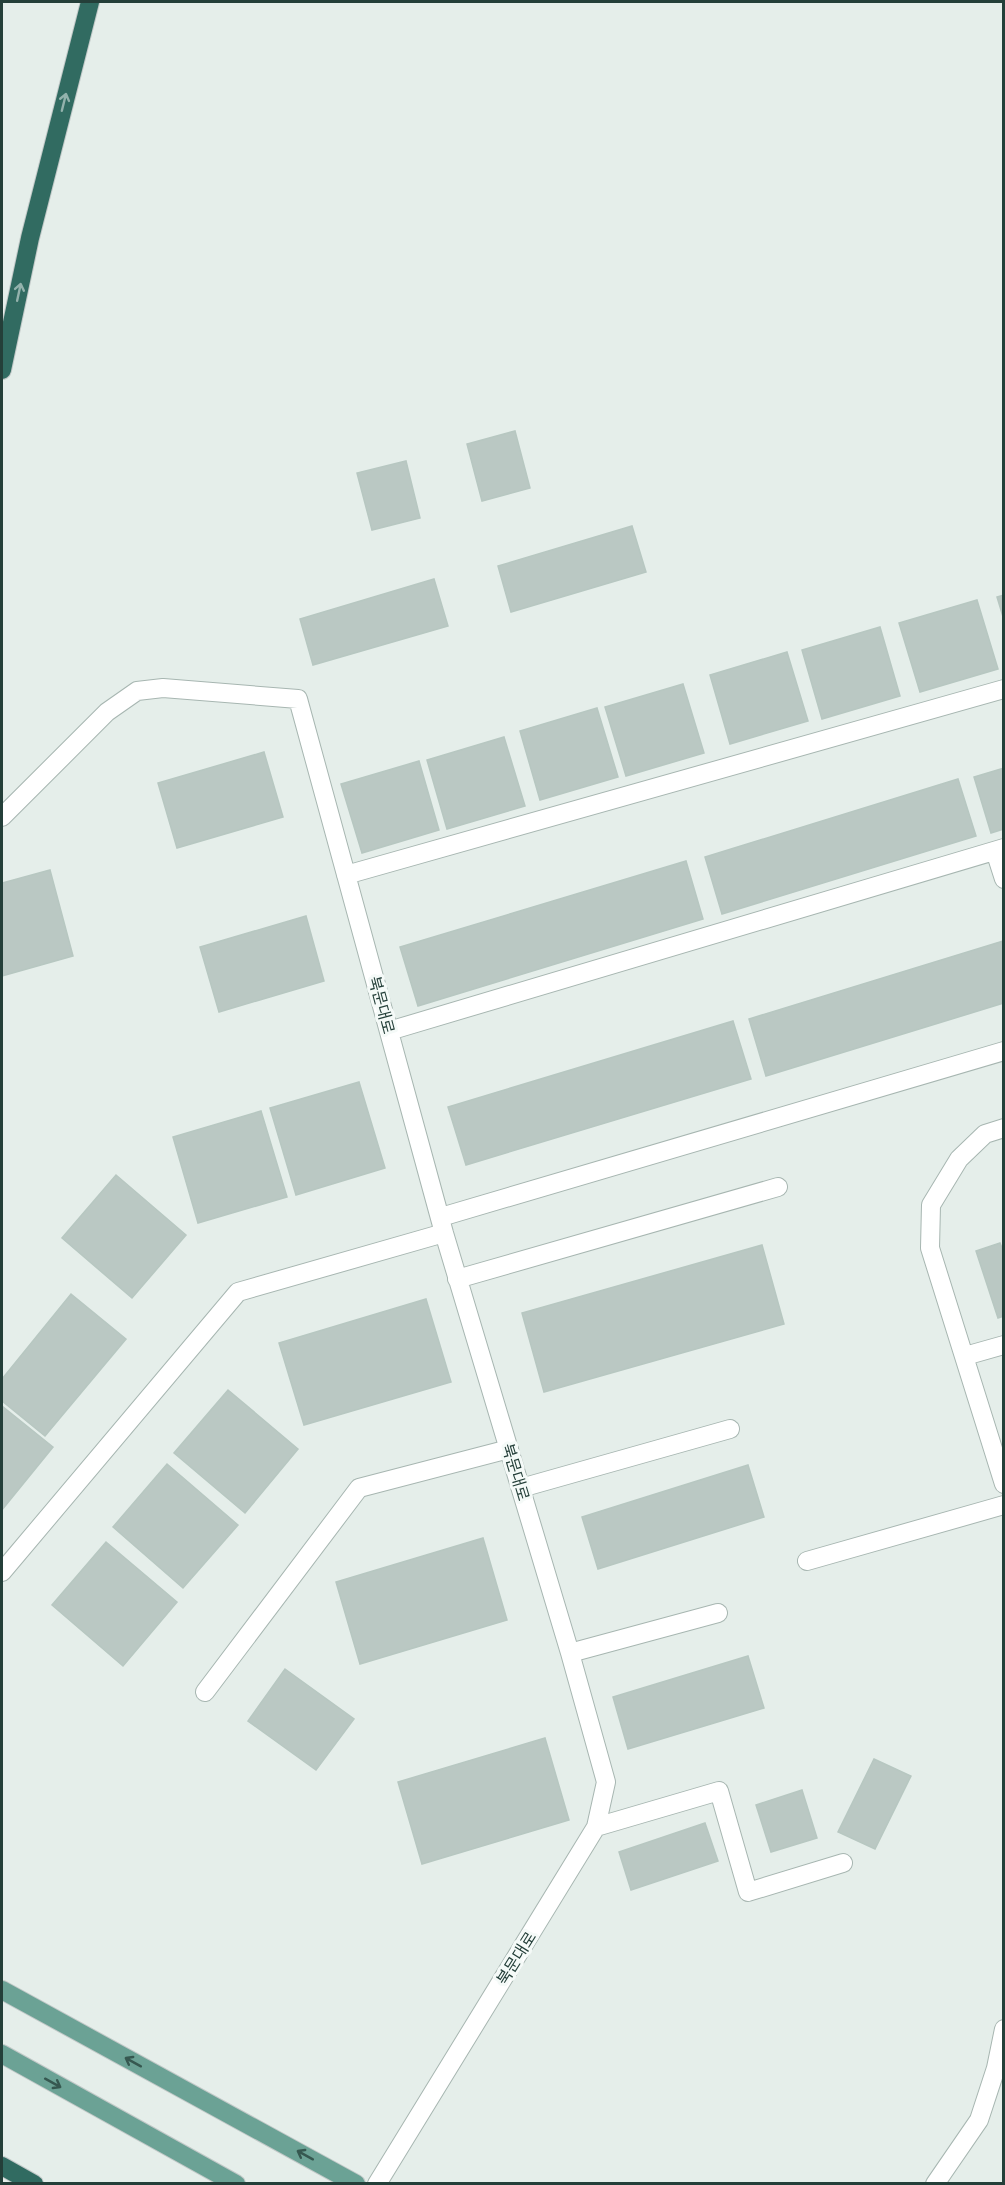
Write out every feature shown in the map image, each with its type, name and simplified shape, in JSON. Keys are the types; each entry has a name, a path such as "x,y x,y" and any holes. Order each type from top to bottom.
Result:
{"highway":[{"path":"2,370 30,238 90,2"},
{"path":"2,2166 34,2184"}],"main road":[{"path":"2,1990 356,2184"},
{"path":"2,2054 236,2184"}],"street":[{"name":"북문대로","path":"2,817 107,712 137,691 164,688 298,699 457,1280 570,1653 606,1782 596,1827 377,2184"},
{"path":"346,875 1004,689"},
{"path":"389,1031 999,849 1004,879"},
{"path":"2,1572 238,1292 442,1225 1004,1051"},
{"path":"1004,1128 985,1134 959,1159 931,1205 930,1248 1004,1484"},
{"path":"457,1280 778,1187"},
{"path":"965,1356 1004,1345"},
{"path":"521,1488 730,1429"},
{"path":"205,1692 359,1488 509,1449"},
{"path":"807,1561 1004,1504"},
{"path":"570,1653 718,1613"},
{"path":"596,1827 719,1791 748,1892 843,1863"},
{"path":"935,2184 995,2094 996,2068 1004,2029"}],"building":[{"path":"515,431 530,488 482,501 467,444"},
{"path":"406,461 420,518 372,530 357,473"},
{"path":"632,526 646,572 511,612 498,566"},
{"path":"434,579 448,626 313,665 300,619"},
{"path":"1004,595 1004,620 997,597"},
{"path":"977,600 998,669 920,692 899,623"},
{"path":"880,627 900,696 822,719 802,650"},
{"path":"787,652 808,721 730,744 710,675"},
{"path":"683,684 704,753 626,776 605,707"},
{"path":"597,708 618,777 540,800 520,731"},
{"path":"504,737 525,806 447,829 427,760"},
{"path":"264,752 283,817 177,848 158,783"},
{"path":"419,761 439,830 362,853 341,784"},
{"path":"1004,768 1004,829 991,833 974,777"},
{"path":"958,779 976,836 722,914 705,857"},
{"path":"686,861 703,919 418,1006 400,947"},
{"path":"50,870 73,956 2,976 2,883"},
{"path":"306,916 324,981 219,1012 200,947"},
{"path":"1003,941 1004,1003 766,1076 749,1019"},
{"path":"733,1021 751,1079 466,1165 448,1107"},
{"path":"359,1082 385,1168 296,1195 270,1108"},
{"path":"261,1111 287,1197 198,1223 173,1137"},
{"path":"116,1175 186,1235 132,1298 62,1238"},
{"path":"1000,1243 1004,1253 1004,1316 998,1318 976,1251"},
{"path":"762,1245 784,1324 544,1392 522,1313"},
{"path":"71,1294 126,1339 45,1436 2,1401 2,1379"},
{"path":"426,1299 451,1382 304,1425 279,1343"},
{"path":"228,1390 298,1449 245,1513 174,1453"},
{"path":"2,1406 53,1447 2,1510"},
{"path":"167,1464 238,1525 183,1588 113,1527"},
{"path":"748,1465 764,1517 598,1569 582,1517"},
{"path":"483,1538 507,1620 360,1664 336,1582"},
{"path":"106,1542 177,1602 123,1666 52,1605"},
{"path":"748,1656 764,1708 628,1749 613,1697"},
{"path":"285,1669 354,1719 316,1770 248,1721"},
{"path":"545,1738 569,1820 422,1864 398,1782"},
{"path":"874,1759 911,1776 875,1849 838,1832"},
{"path":"802,1790 817,1838 771,1852 756,1805"},
{"path":"705,1823 718,1861 631,1890 619,1852"}]}
